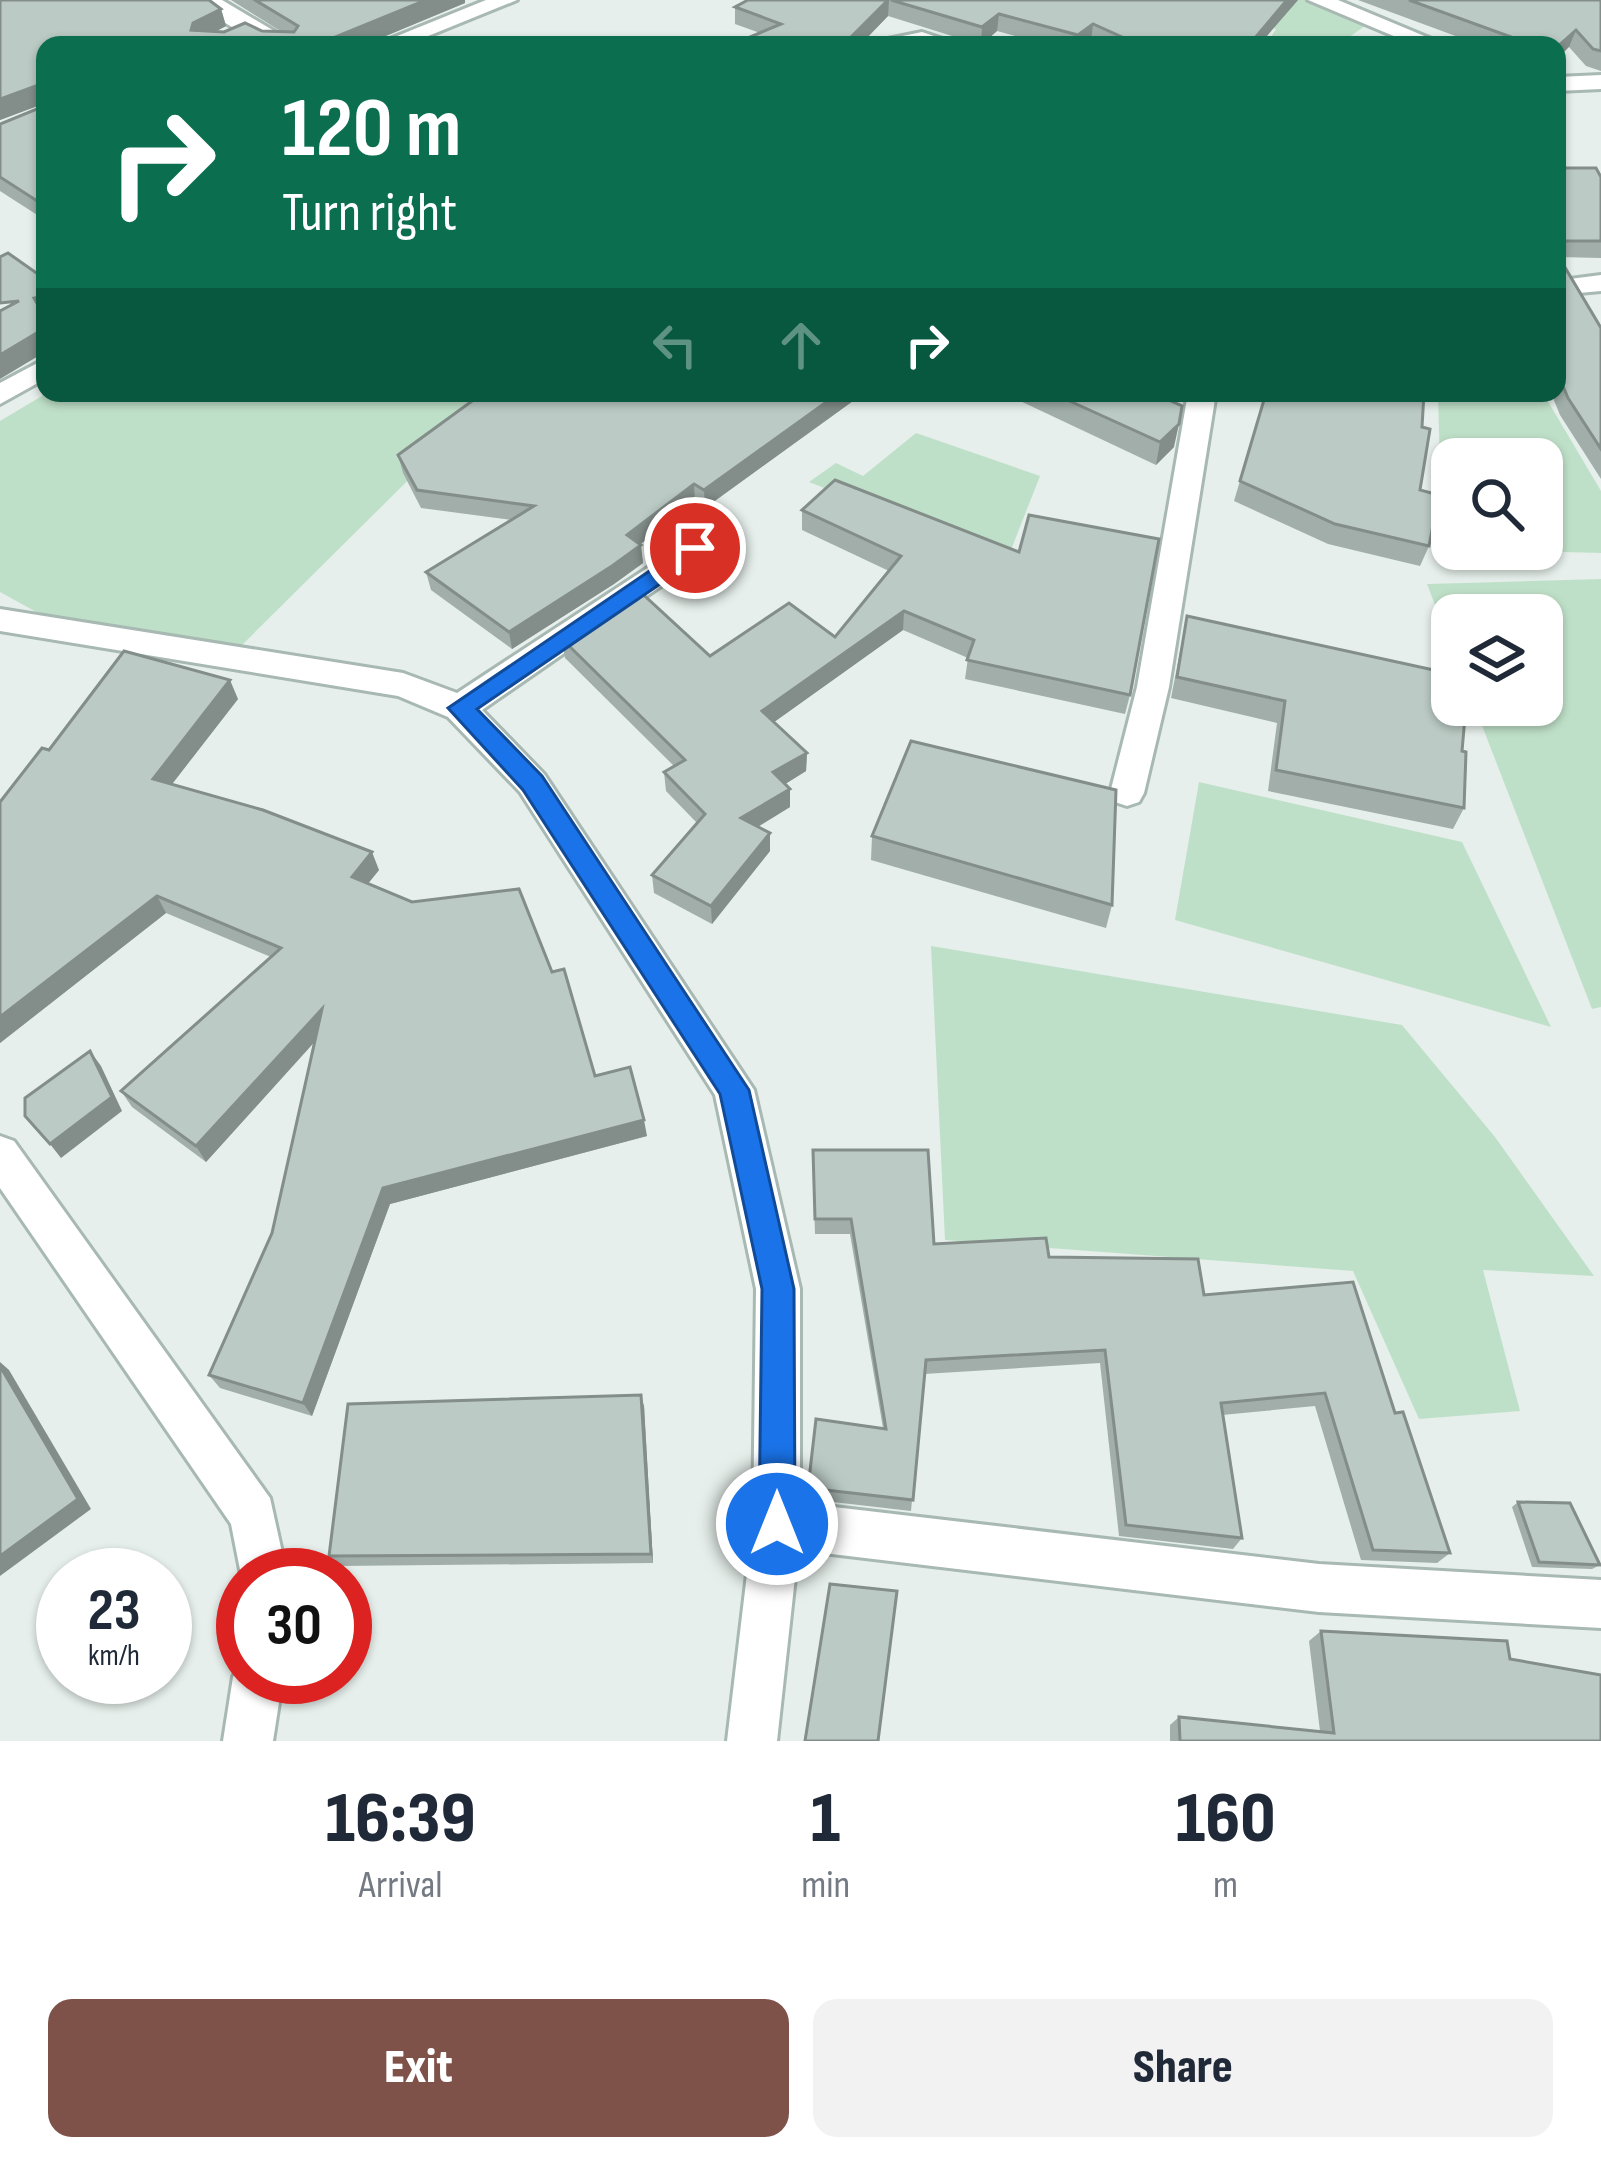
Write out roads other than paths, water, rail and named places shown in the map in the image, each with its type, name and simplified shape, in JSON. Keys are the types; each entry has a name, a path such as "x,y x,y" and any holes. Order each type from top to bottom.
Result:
{"street":[{"path":"208,0 240,32 254,36"},
{"path":"410,36 506,0"},
{"path":"1318,0 1412,36"},
{"path":"1361,36 1380,23"},
{"path":"1566,84 1601,82"},
{"path":"0,395 36,373"},
{"path":"1127,793 1153,687 1200,402"},
{"path":"460,708 722,529"},
{"path":"0,620 403,685 460,708 532,783 734,1090 778,1289 777,1524 752,1741"},
{"path":"0,1154 253,1516 258,1548"},
{"path":"777,1524 1319,1588 1601,1604"},
{"path":"248,1741 253,1704"}]}
